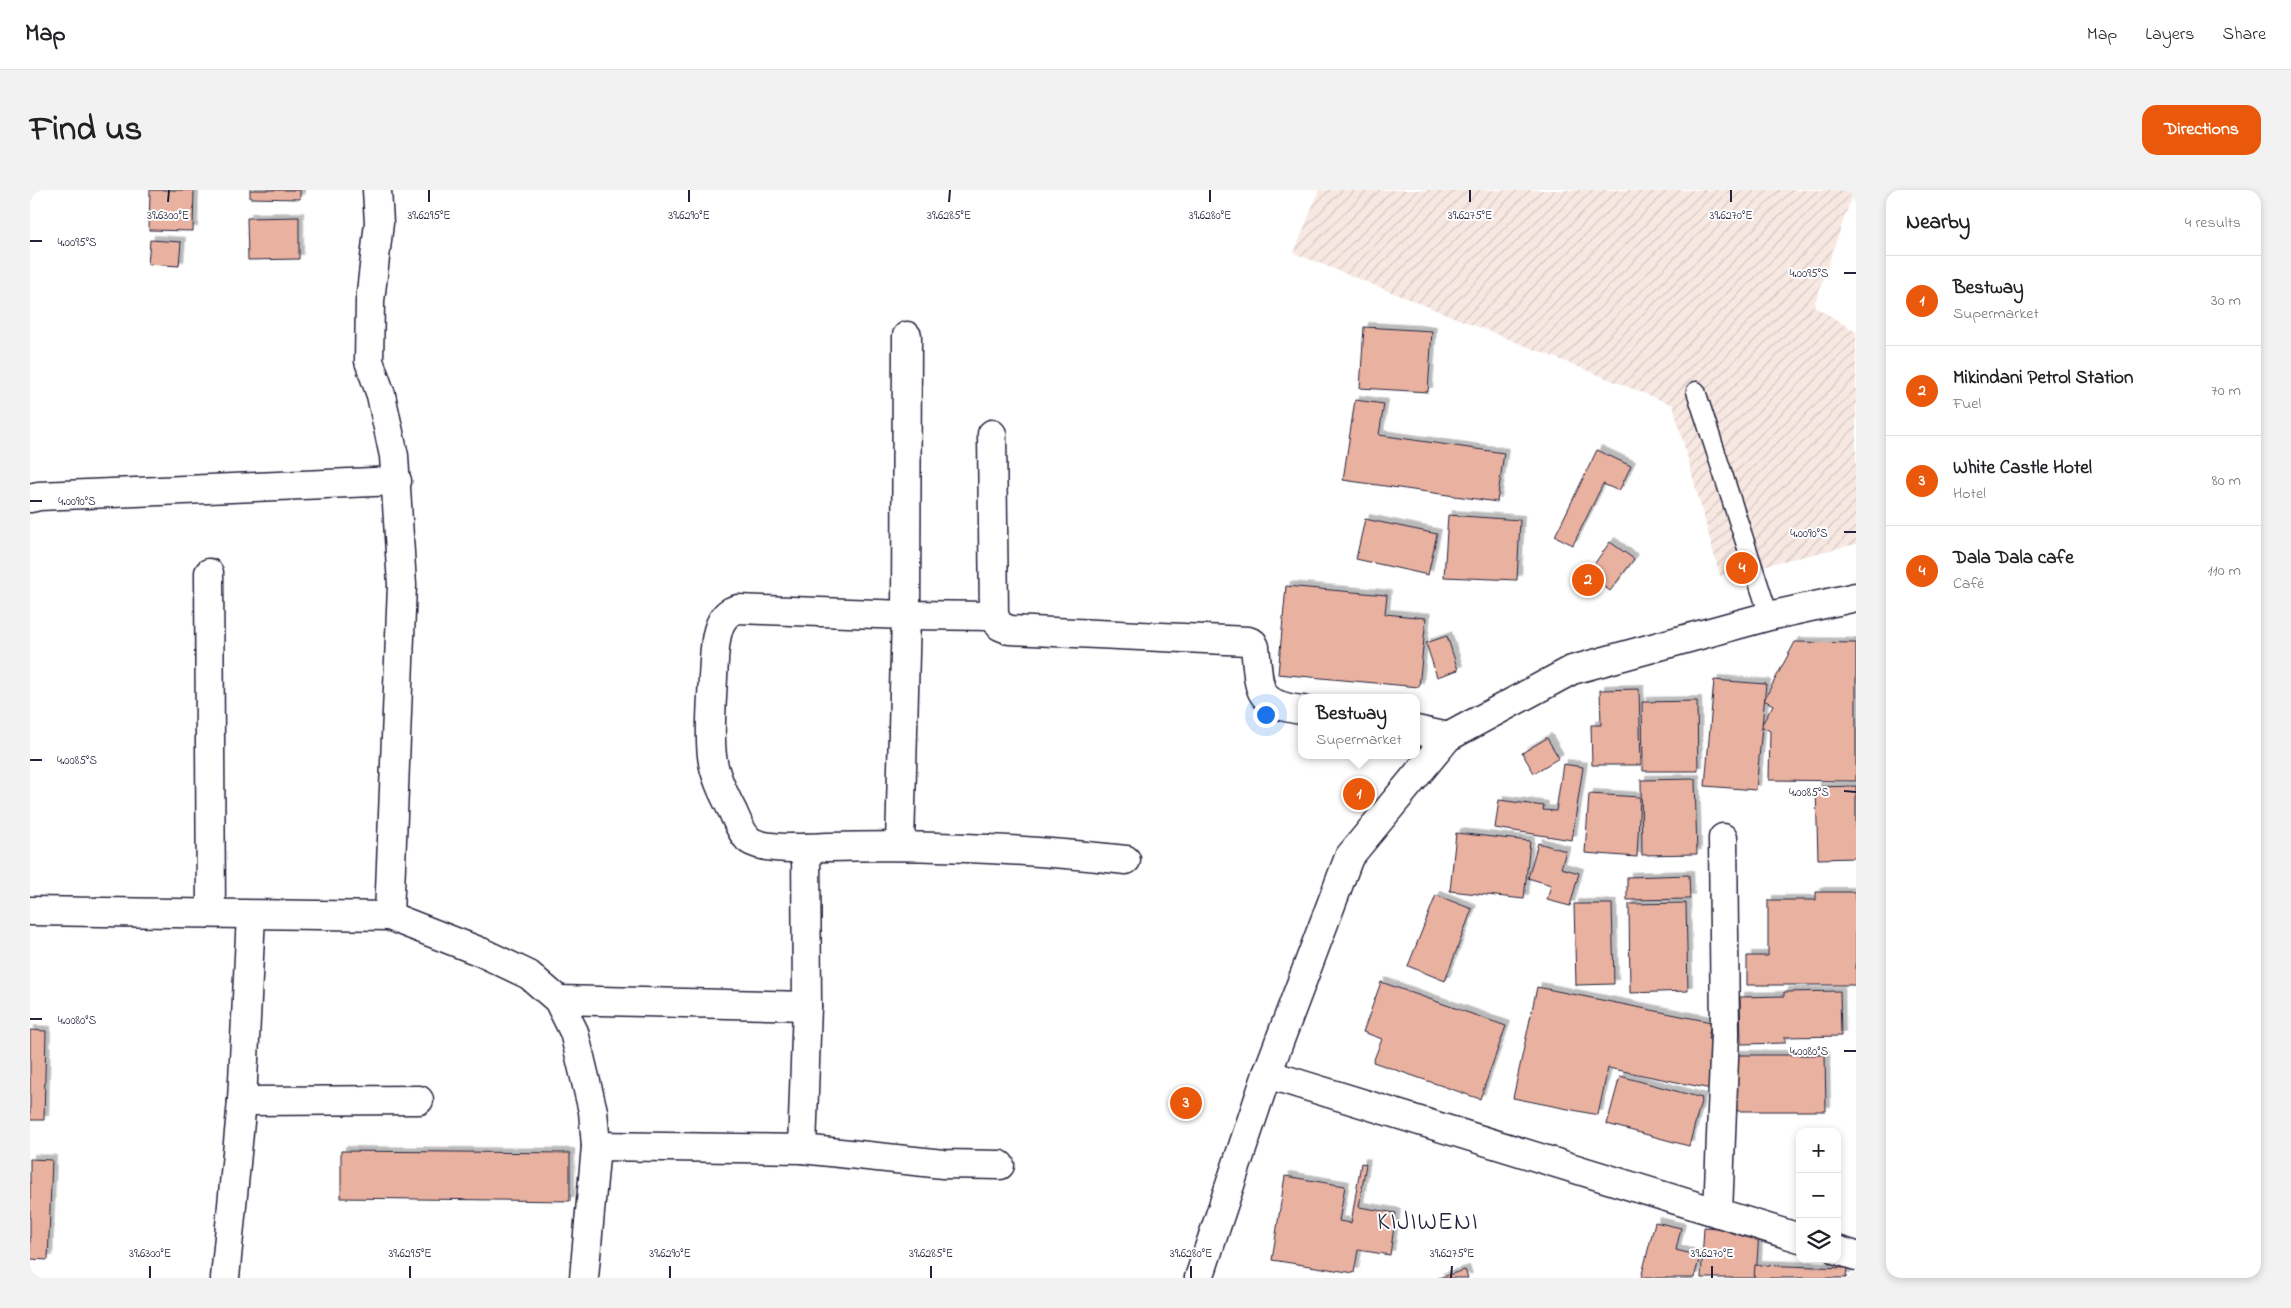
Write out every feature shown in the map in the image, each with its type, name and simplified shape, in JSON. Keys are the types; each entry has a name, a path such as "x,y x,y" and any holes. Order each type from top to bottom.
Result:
{"street":[{"path":"377,190 379,223 370,301 369,361 384,410 397,481 402,585 389,916"},
{"path":"900,845 906,615 907,336"},
{"path":"992,434 994,616 1000,626 1010,630 1248,640 1255,647 1261,690 1265,699 1274,705 1298,709"},
{"path":"30,498 39,496 397,481"},
{"path":"209,573 211,912"},
{"path":"1199,1278 1267,1074 1349,857 1448,737 1572,670 1769,616 1856,597"},
{"path":"994,616 730,610 723,616 718,631 711,733 712,757 718,780 740,827 748,839 759,845 806,848 900,845 980,847 1126,860"},
{"path":"1420,731 1448,737"},
{"path":"1718,1213 1725,1033 1723,838"},
{"path":"802,1149 807,1006 806,848"},
{"path":"30,911 211,912 389,916 481,952 529,975 558,1000 574,1032 593,1111 596,1146 584,1278"},
{"path":"225,1278 242,1100 251,914"},
{"path":"558,1000 807,1006"},
{"path":"1267,1074 1796,1237"},
{"path":"242,1100 419,1100"},
{"path":"596,1146 802,1149 943,1164 1000,1165"},
{"path":"1841,1251 1856,1256"}],"lane":[{"path":"1696,391 1769,616"}],"shaded area":[{"path":"1319,190 1854,190 1814,306 1856,332 1856,544 1720,576 1673,405 1294,253"}],"building":[{"path":"150,190 194,190 193,231 149,230"},
{"path":"250,190 300,190 300,199 250,198"},
{"path":"299,217 299,259 248,260 247,218"},
{"path":"150,240 181,242 179,266 148,264"},
{"path":"1364,327 1432,331 1428,392 1360,388"},
{"path":"1355,400 1384,404 1379,435 1504,453 1497,502 1343,480"},
{"path":"1597,450 1631,466 1619,491 1603,484 1573,545 1555,536"},
{"path":"1448,515 1520,520 1517,580 1444,577"},
{"path":"1365,519 1437,534 1428,575 1356,559"},
{"path":"1610,542 1634,559 1610,591 1587,574"},
{"path":"1286,586 1387,595 1385,614 1426,618 1419,687 1278,674"},
{"path":"1447,636 1458,670 1437,677 1426,643"},
{"path":"1795,642 1856,643 1856,781 1769,780 1770,731 1761,726 1773,705 1764,700"},
{"path":"1714,680 1766,684 1756,790 1705,786"},
{"path":"1639,689 1641,765 1592,765 1591,725 1601,725 1600,690"},
{"path":"1697,701 1698,771 1643,771 1642,702"},
{"path":"1547,738 1559,758 1534,773 1522,753"},
{"path":"1563,764 1583,767 1572,840 1495,828 1499,800 1544,806 1543,810 1556,811"},
{"path":"1695,779 1697,854 1642,855 1641,780"},
{"path":"1856,786 1856,858 1818,859 1816,787"},
{"path":"1589,794 1640,797 1637,857 1585,853"},
{"path":"1456,833 1530,841 1524,899 1450,891"},
{"path":"1538,843 1566,851 1561,868 1579,873 1570,906 1547,900 1551,885 1528,878"},
{"path":"1689,875 1690,899 1627,900 1627,877"},
{"path":"1816,892 1856,892 1856,985 1747,985 1747,956 1768,956 1768,900 1816,900"},
{"path":"1436,895 1472,909 1445,981 1408,966"},
{"path":"1686,903 1688,991 1630,993 1629,904"},
{"path":"1574,904 1612,904 1614,984 1576,985"},
{"path":"1381,982 1506,1026 1480,1099 1373,1062 1382,1039 1363,1032"},
{"path":"1537,987 1711,1022 1708,1039 1722,1041 1711,1089 1608,1068 1598,1115 1513,1098"},
{"path":"1840,991 1841,1036 1785,1037 1785,1043 1741,1044 1740,997 1784,996 1784,992"},
{"path":"30,1030 46,1031 44,1120 30,1120"},
{"path":"1725,1055 1825,1055 1826,1111 1725,1111"},
{"path":"1620,1076 1702,1098 1689,1146 1607,1124"},
{"path":"341,1151 570,1153 570,1201 341,1198"},
{"path":"30,1159 52,1160 48,1260 30,1259"},
{"path":"1361,1163 1366,1164 1359,1207 1396,1213 1390,1255 1358,1250 1354,1273 1272,1260 1285,1176 1345,1186 1339,1221 1351,1223"},
{"path":"1655,1222 1681,1228 1676,1250 1700,1256 1694,1278 1641,1278"},
{"path":"1704,1227 1759,1231 1756,1278 1701,1278"},
{"path":"1755,1265 1847,1268 1846,1278 1754,1278"},
{"path":"1465,1270 1468,1278 1438,1278"}],"place":[{"name":"Dala Dala cafe","path":"1742,568"},
{"name":"Mikindani Petrol Station","path":"1588,580"},
{"name":"Bestway","path":"1359,794"},
{"name":"White Castle Hotel","path":"1186,1103"}],"district":[{"name":"KIJIWENI","path":"1428,1220"}]}
